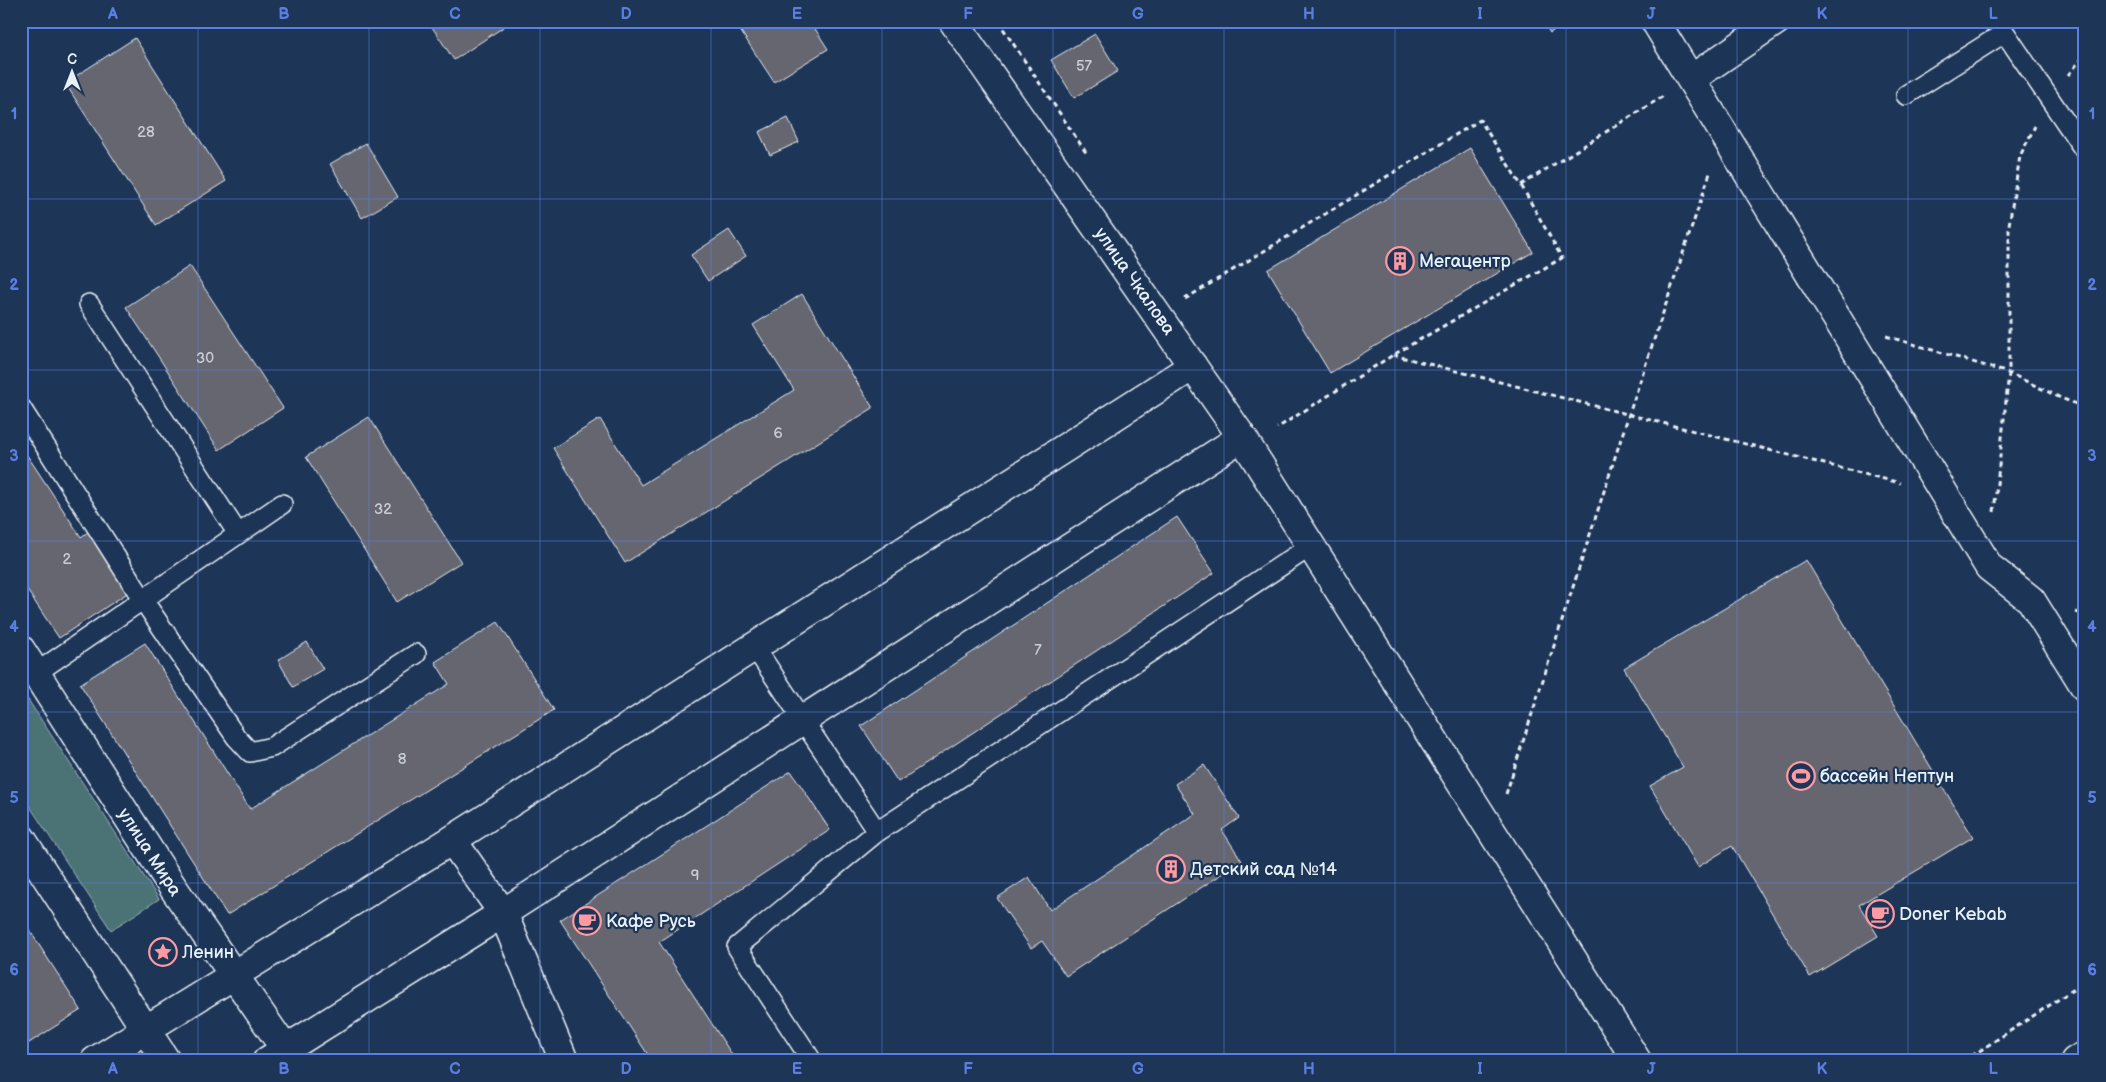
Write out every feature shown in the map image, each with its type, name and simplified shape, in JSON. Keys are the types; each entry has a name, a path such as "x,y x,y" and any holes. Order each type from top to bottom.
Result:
{"street":[{"name":"улица Чкалова","path":"952,21 1242,437 1637,1061"},
{"path":"1655,21 1988,567 2031,600 2085,687"},
{"path":"1691,79 1776,21"},
{"path":"95,1061 452,840 1193,366"},
{"path":"276,1055 503,913 1242,437"},
{"name":"улица Мира","path":"26,668 234,976 276,1055"},
{"path":"21,838 166,1061"},
{"path":"452,840 503,913 564,1061"},
{"path":"2075,1061 2085,1055"}],"lane":[{"path":"1906,95 2000,27 2048,100 2085,151"},
{"path":"89,304 238,534"},
{"path":"21,408 142,600 236,737 250,752 272,747 416,654"},
{"path":"26,668 142,600 282,504"},
{"path":"812,1061 737,946 877,832 1311,546"},
{"path":"754,646 877,832"}],"path":[{"path":"1994,518 2009,373 2009,225 2020,156 2048,100 2085,54"},
{"path":"1521,185 1691,79"},
{"path":"1185,300 1480,120 1521,185 1562,258 1393,355 1277,428"},
{"path":"1506,794 1629,414 1724,133"},
{"path":"1839,322 2009,373 2063,399 2085,406"},
{"path":"1393,355 1944,494"},
{"path":"1964,1061 2085,982"}],"green space":[{"path":"21,689 159,899 111,930 21,793"}],"building":[{"path":"428,21 506,21 508,24 454,60"},
{"path":"734,21 810,21 828,49 774,82"},
{"path":"1542,21 1568,21 1550,33"},
{"path":"1095,34 1118,71 1074,98 1051,60"},
{"path":"135,38 226,181 156,225 65,83"},
{"path":"788,118 799,142 770,155 759,132"},
{"path":"366,143 398,197 362,218 330,164"},
{"name":"Мегацентр","path":"1470,148 1533,252 1330,373 1268,270"},
{"path":"729,230 746,256 708,281 691,255"},
{"path":"190,266 283,408 219,450 126,307"},
{"path":"802,294 873,408 625,563 553,448 600,419 641,485 794,390 753,325"},
{"path":"369,417 461,562 397,602 306,457"},
{"path":"21,446 81,537 92,529 132,590 59,638 21,581"},
{"path":"1177,517 1214,573 898,782 861,726"},
{"name":"бассейн Нептун","path":"1806,560 1973,837 1859,905 1878,936 1810,977 1732,846 1698,867 1650,786 1683,767 1624,668"},
{"path":"498,622 554,710 227,915 80,684 145,643 250,809 449,684 435,662"},
{"path":"307,642 323,669 293,687 278,660"},
{"name":"Детский сад №14","path":"1204,765 1239,818 1222,830 1242,861 1066,976 1042,941 1031,948 997,898 1029,877 1050,910 1195,814 1175,784"},
{"path":"791,771 830,830 659,942 736,1061 652,1061 560,920"},
{"path":"21,917 81,1010 21,1048"}],"place":[{"name":"Мегацентр","path":"1400,261"},
{"name":"бассейн Нептун","path":"1801,776"},
{"name":"Детский сад №14","path":"1171,869"},
{"name":"Doner Kebab","path":"1880,914"},
{"name":"Кафе Русь","path":"587,921"},
{"name":"Ленин","path":"163,952"}]}
